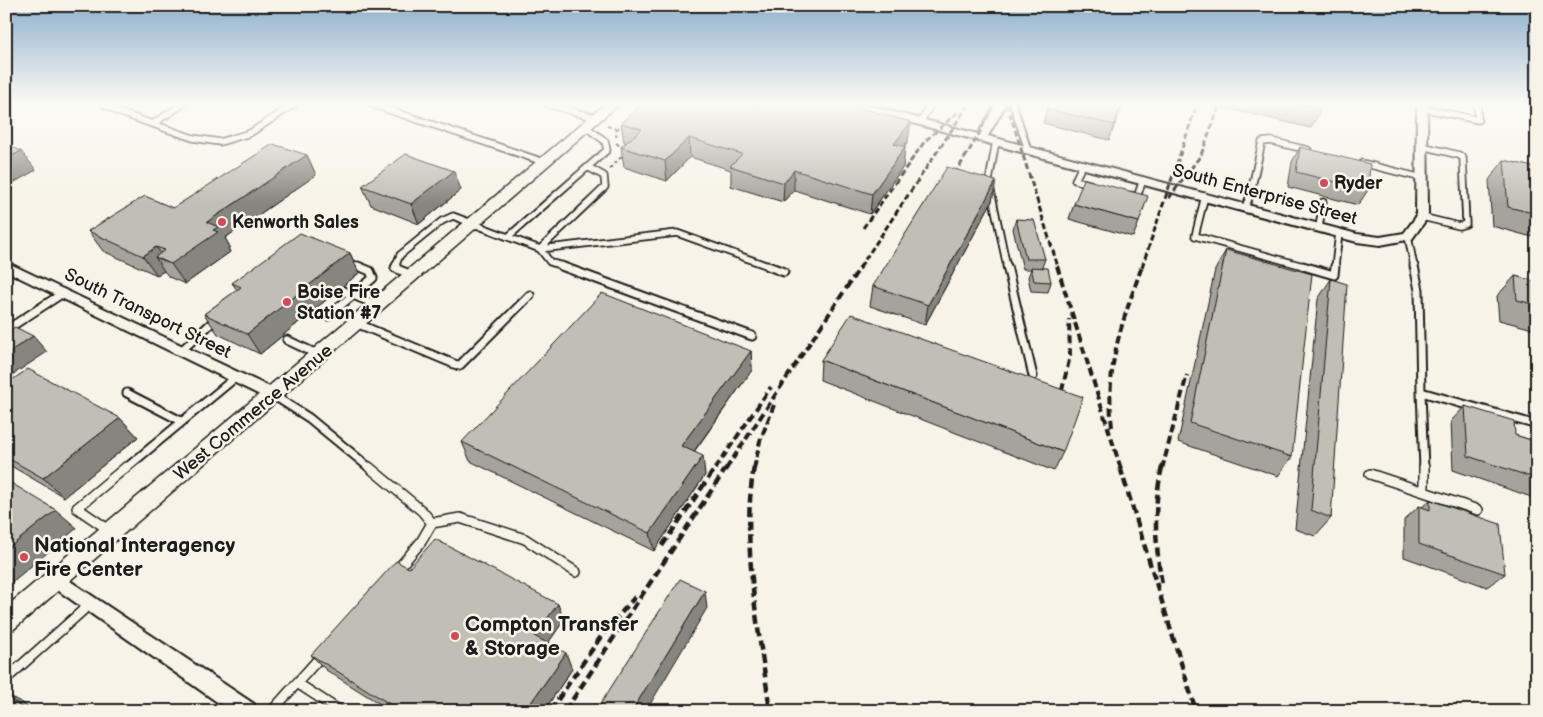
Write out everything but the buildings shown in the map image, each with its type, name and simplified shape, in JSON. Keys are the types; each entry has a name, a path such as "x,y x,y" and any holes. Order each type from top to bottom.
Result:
{"street":[{"name":"West Commerce Avenue","path":"6,621 544,162 578,137"},
{"name":"South Enterprise Street","path":"984,137 1339,233 1380,242 1408,236"},
{"path":"1408,236 1422,217 1422,137"},
{"name":"South Transport Street","path":"6,266 273,395"},
{"path":"55,579 247,711"}],"lane":[{"path":"195,137 218,143 239,137"},
{"path":"471,137 544,162"},
{"path":"508,238 607,150 603,137"},
{"path":"1024,137 1028,150"},
{"path":"996,141 988,180 1033,376"},
{"path":"1244,207 1250,196 1262,142 1271,141 1317,152"},
{"path":"1422,146 1459,154 1463,158 1466,224 1459,226 1422,217"},
{"path":"1354,161 1422,178"},
{"path":"1083,164 1076,180 1093,185"},
{"path":"540,249 605,186 604,176 588,167"},
{"path":"1128,194 1137,196 1143,180"},
{"path":"1205,196 1195,236 1334,275 1339,233"},
{"path":"1319,227 1323,202"},
{"path":"472,224 540,249 677,234 784,272"},
{"path":"1408,236 1419,290 1424,492"},
{"path":"540,249 550,262 752,336"},
{"path":"328,316 374,278 373,274 344,261"},
{"path":"341,290 378,305"},
{"path":"6,330 63,293"},
{"path":"356,323 459,366 530,295"},
{"path":"181,350 221,315"},
{"path":"287,340 319,355"},
{"path":"112,531 77,508 236,376"},
{"path":"1421,392 1537,425"},
{"path":"127,393 181,421"},
{"path":"273,395 309,418 422,511 432,523"},
{"path":"1370,474 1478,510"},
{"path":"393,575 421,542 432,523 460,518 525,539 576,572"},
{"path":"6,679 91,604"},
{"path":"272,711 330,647"},
{"path":"297,683 340,711"}],"path":[{"path":"616,137 616,143 620,146 630,145"},
{"path":"605,172 627,152"}],"railway":[{"path":"863,228 929,137"},
{"path":"860,267 947,137"},
{"path":"950,182 977,137"},
{"path":"1017,137 1058,267"},
{"path":"1142,267 1186,137"},
{"path":"1169,198 1201,155 1208,137"},
{"path":"726,469 861,266"},
{"path":"1057,266 1121,469"},
{"path":"1112,427 1110,404 1113,364 1122,326 1142,266"},
{"path":"1059,403 1070,356 1069,319"},
{"path":"1162,469 1187,375"},
{"path":"715,469 771,387"},
{"path":"754,469 760,441 774,405"},
{"path":"662,546 716,467"},
{"path":"565,711 727,467"},
{"path":"754,467 750,497 750,558 770,711"},
{"path":"1120,467 1196,711"},
{"path":"1162,467 1156,511 1158,554 1162,584"},
{"path":"550,711 602,635 635,597"}],"place":[{"name":"Ryder","path":"1324,183"},
{"name":"Kenworth Sales","path":"222,222"},
{"name":"Boise Fire Station #7","path":"287,302"},
{"name":"National Interagency Fire Center","path":"24,557"},
{"name":"Compton Transfer & Storage","path":"455,636"}]}
